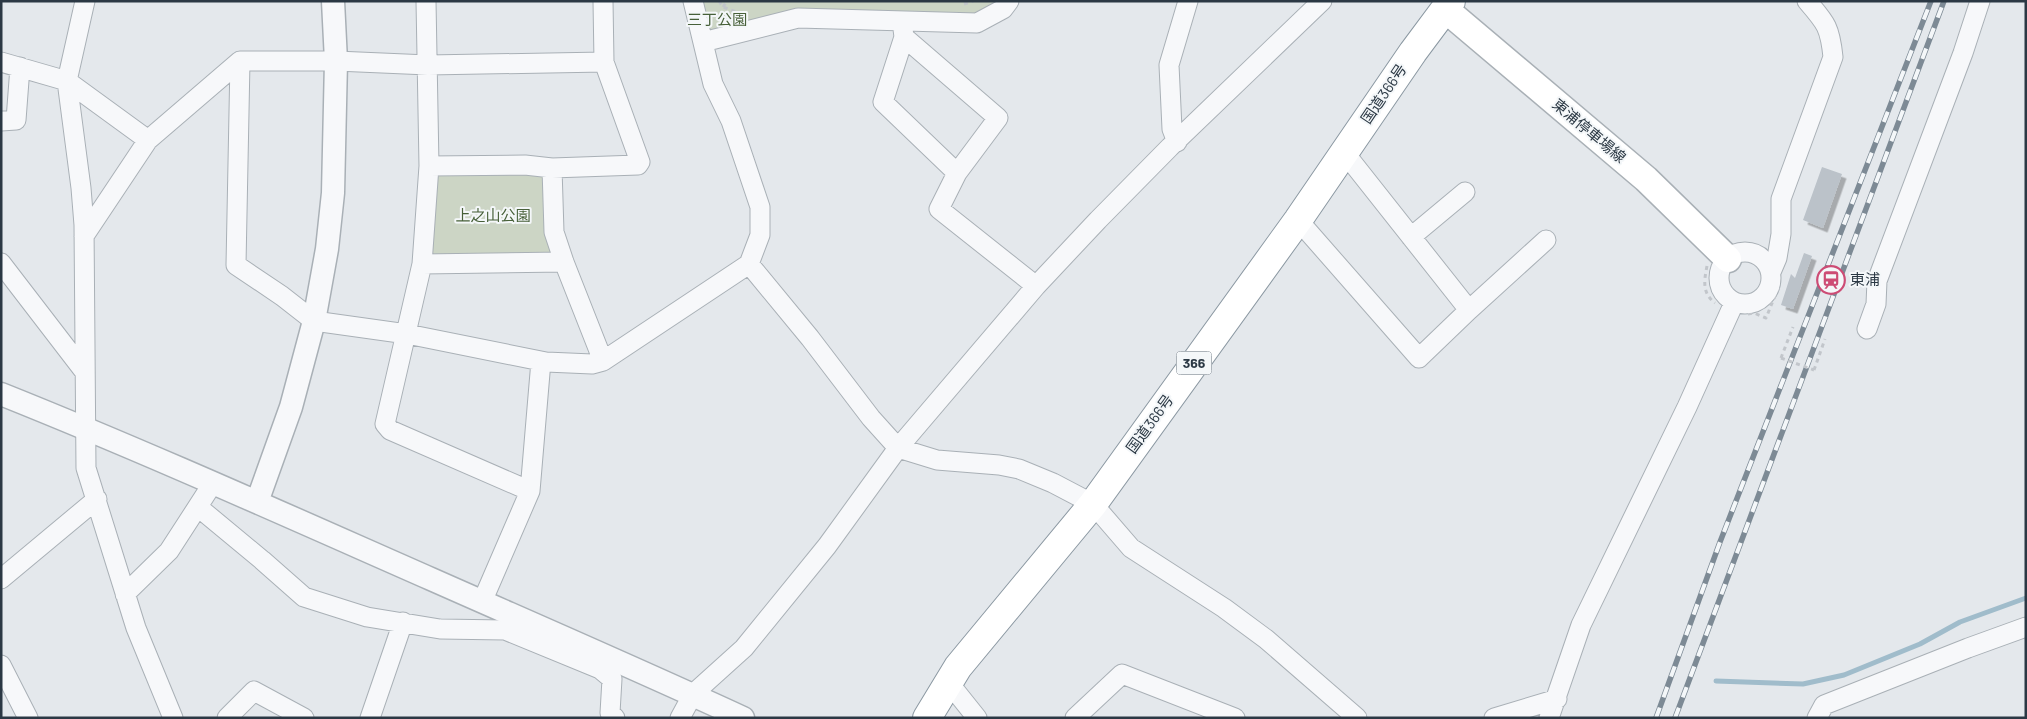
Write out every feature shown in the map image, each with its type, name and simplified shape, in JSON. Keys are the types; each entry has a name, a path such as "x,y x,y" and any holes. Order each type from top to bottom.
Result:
{"highway":[{"name":"国道366号","path":"927,718 958,667 1093,504 1298,220 1413,52 1448,5"}],"main road":[{"name":"東浦停車場線","path":"1448,5 1646,179 1728,259"}],"street":[{"path":"85,1 67,82 82,188 86,468 136,628 173,718"},
{"path":"257,502 291,407 314,320 327,249 333,193 336,60 332,1"},
{"path":"426,1 429,166 422,264 385,424 390,430 530,490"},
{"path":"429,166 525,166 552,168 632,166 640,162 604,62 603,1"},
{"path":"240,61 236,265 314,320 407,334 541,361 592,364 603,361 748,264 760,236 760,207 731,121 713,84 693,1"},
{"path":"703,42 798,18 903,29 977,23 1003,9 1009,1"},
{"path":"1176,142 1172,129 1169,66 1188,1"},
{"path":"680,718 692,694 744,648 828,546 898,448 1036,286 1098,220 1176,142 1322,1"},
{"path":"1732,309 1751,305 1759,301 1770,288 1771,272 1777,258 1781,234 1781,198 1833,57 1831,36 1825,22 1806,1"},
{"path":"1867,328 1876,304 1877,281 1963,53 1980,1"},
{"path":"903,29 883,102 956,173"},
{"path":"903,29 998,118 956,173 939,209 1036,286"},
{"path":"84,236 148,140 240,61 336,60 428,65 604,62"},
{"path":"1,62 67,82 148,140"},
{"path":"1,121 16,120 20,67"},
{"path":"1344,152 1469,310"},
{"path":"552,168 554,232 603,361"},
{"path":"1411,236 1465,192"},
{"path":"1298,220 1419,358 1546,240"},
{"path":"1732,309 1720,288 1718,279 1720,270 1728,259 1738,253 1755,254 1762,258 1771,272"},
{"path":"422,264 564,262"},
{"path":"1,263 84,371"},
{"path":"748,264 810,338 870,418 898,448 938,460 999,465 1019,469 1053,483 1093,504 1131,548 1224,608 1266,639 1357,718"},
{"path":"1552,717 1581,625 1732,309"},
{"path":"482,602 530,490 541,361"},
{"path":"1,394 257,502 743,718"},
{"path":"126,594 169,551 213,483"},
{"path":"1,579 97,499"},
{"path":"198,507 304,597 367,617 440,628 505,630 600,669 612,679 610,713 615,718"},
{"path":"370,718 403,622"},
{"path":"1817,718 1824,705 2026,627"},
{"path":"1,665 28,718"},
{"path":"1075,718 1122,674 1235,718"},
{"path":"949,683 977,718"},
{"path":"227,718 254,691 304,718"},
{"path":"1494,718 1557,699"}],"path":[{"path":"723,7 727,1"},
{"path":"1707,238 1708,263 1704,289 1710,299 1732,309"},
{"path":"1794,327 1781,358 1814,370 1825,339"}],"green space":[{"name":"三丁公園","path":"693,1 1009,1 977,23 798,18 703,42"},
{"name":"上之山公園","path":"441,173 542,174 547,180 554,252 548,256 435,258 431,252 437,178"}],"building":[{"path":"1822,167 1842,174 1823,228 1803,220"},
{"name":"東浦","path":"1804,253 1812,256 1793,309 1781,305 1791,274 1795,278"}],"waterway":[{"path":"1716,681 1803,684 1844,675 1920,644 1960,622 2026,598"}],"railway":[{"path":"1656,718 1720,542 1931,1"},
{"path":"1675,718 1944,1"}],"place":[{"name":"東浦","path":"1831,280"}]}
